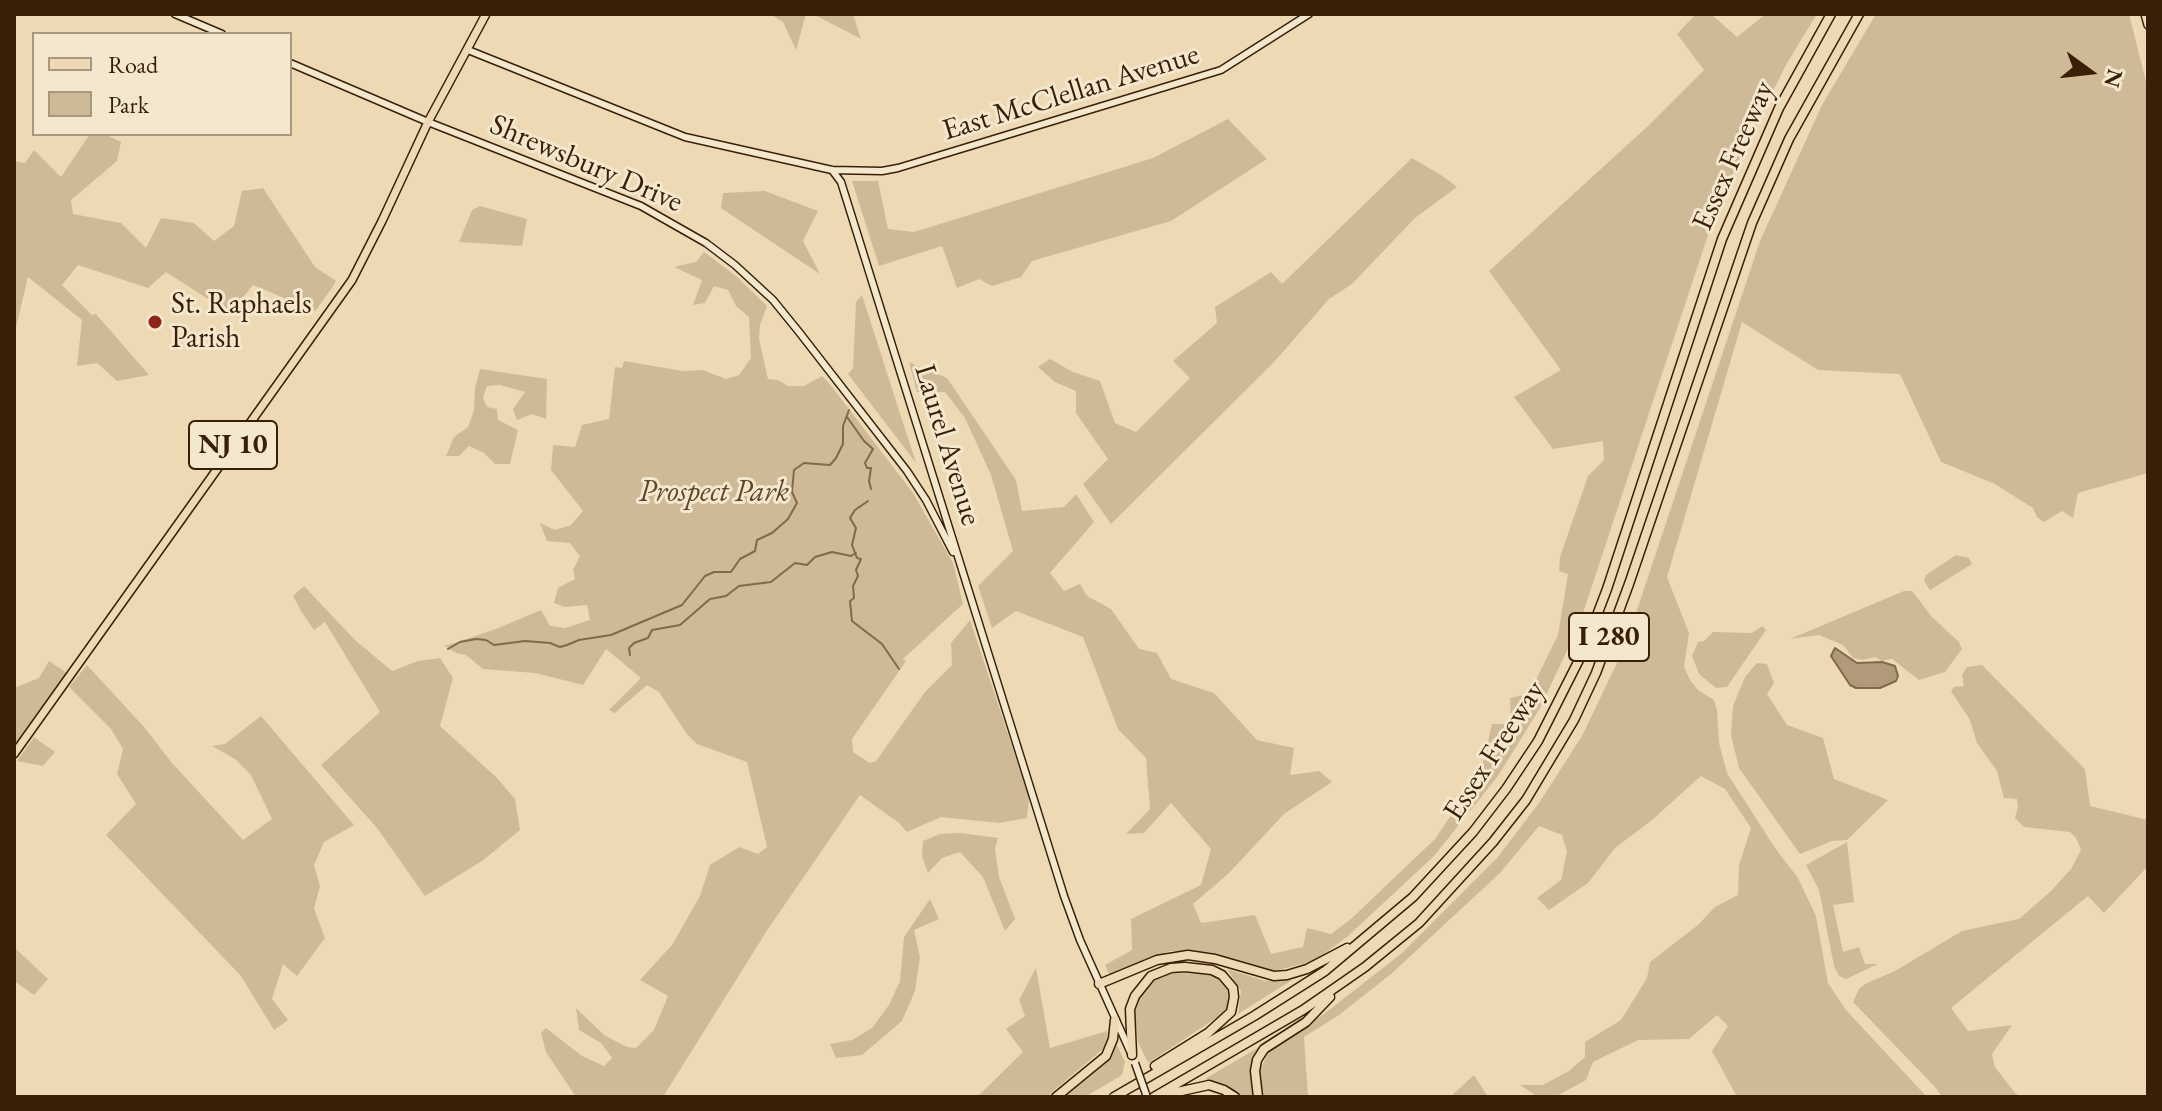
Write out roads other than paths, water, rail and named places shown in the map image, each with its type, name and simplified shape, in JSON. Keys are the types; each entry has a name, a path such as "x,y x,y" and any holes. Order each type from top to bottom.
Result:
{"highway":[{"name":"Essex Freeway","path":"1112,1097 1289,994 1366,939 1413,897 1473,832 1522,765 1563,694 1607,589 1722,239 1779,108 1831,14"},
{"name":"Essex Freeway","path":"1154,1097 1340,986 1419,923 1493,842 1526,800 1574,720 1596,673 1752,223 1789,139 1859,14"},
{"path":"1099,984 1157,960 1188,955 1215,959 1274,976 1287,975 1307,969 1366,939"},
{"path":"1112,1097 1223,1022 1231,1012 1234,997 1229,981 1212,970 1185,967 1151,976 1135,996 1130,1009 1134,1059"},
{"path":"1258,1097 1255,1071 1264,1049 1306,1022 1340,986"},
{"path":"1056,1097 1106,1056 1113,1039 1115,1020"},
{"path":"1162,1097 1209,1085 1235,1097"}],"main road":[{"path":"175,14 217,32"},
{"name":"NJ 10","path":"14,754 352,280 428,122 486,14"},
{"name":"East McClellan Avenue","path":"832,170 882,171 898,168 1207,75 1240,59 1309,14"},
{"path":"2145,14 2148,25"},
{"path":"468,50 685,137 832,170"},
{"name":"Shrewsbury Drive","path":"292,64 428,122 641,206 717,251 773,300 917,486 959,562"},
{"name":"Laurel Avenue","path":"832,170 841,182 1064,896 1080,940 1134,1059 1147,1097"},
{"path":"917,486 935,477"}],"waterway":[{"path":"448,649 460,642 476,639 494,645 525,641 560,647 579,640 611,635 682,605 705,576 714,572 731,572 740,559 755,551 757,540 772,533 788,519 797,503 792,492 794,470 804,463 830,465 843,444 843,426 849,410"},
{"path":"847,417 873,449 865,463 867,468 871,468 871,489"},
{"path":"868,501 850,518 856,528 852,545 857,558 861,559 853,586 854,598 850,601 852,621 882,644 899,669"},
{"path":"630,655 629,648 648,638 652,630 680,625 710,599 726,596 739,586 771,582 795,563 807,565 815,557 832,552 851,556 856,553"}],"place":[{"name":"St. Raphaels Parish","path":"155,322"}],"park label":[{"name":"Prospect Park","path":"714,493"}]}
